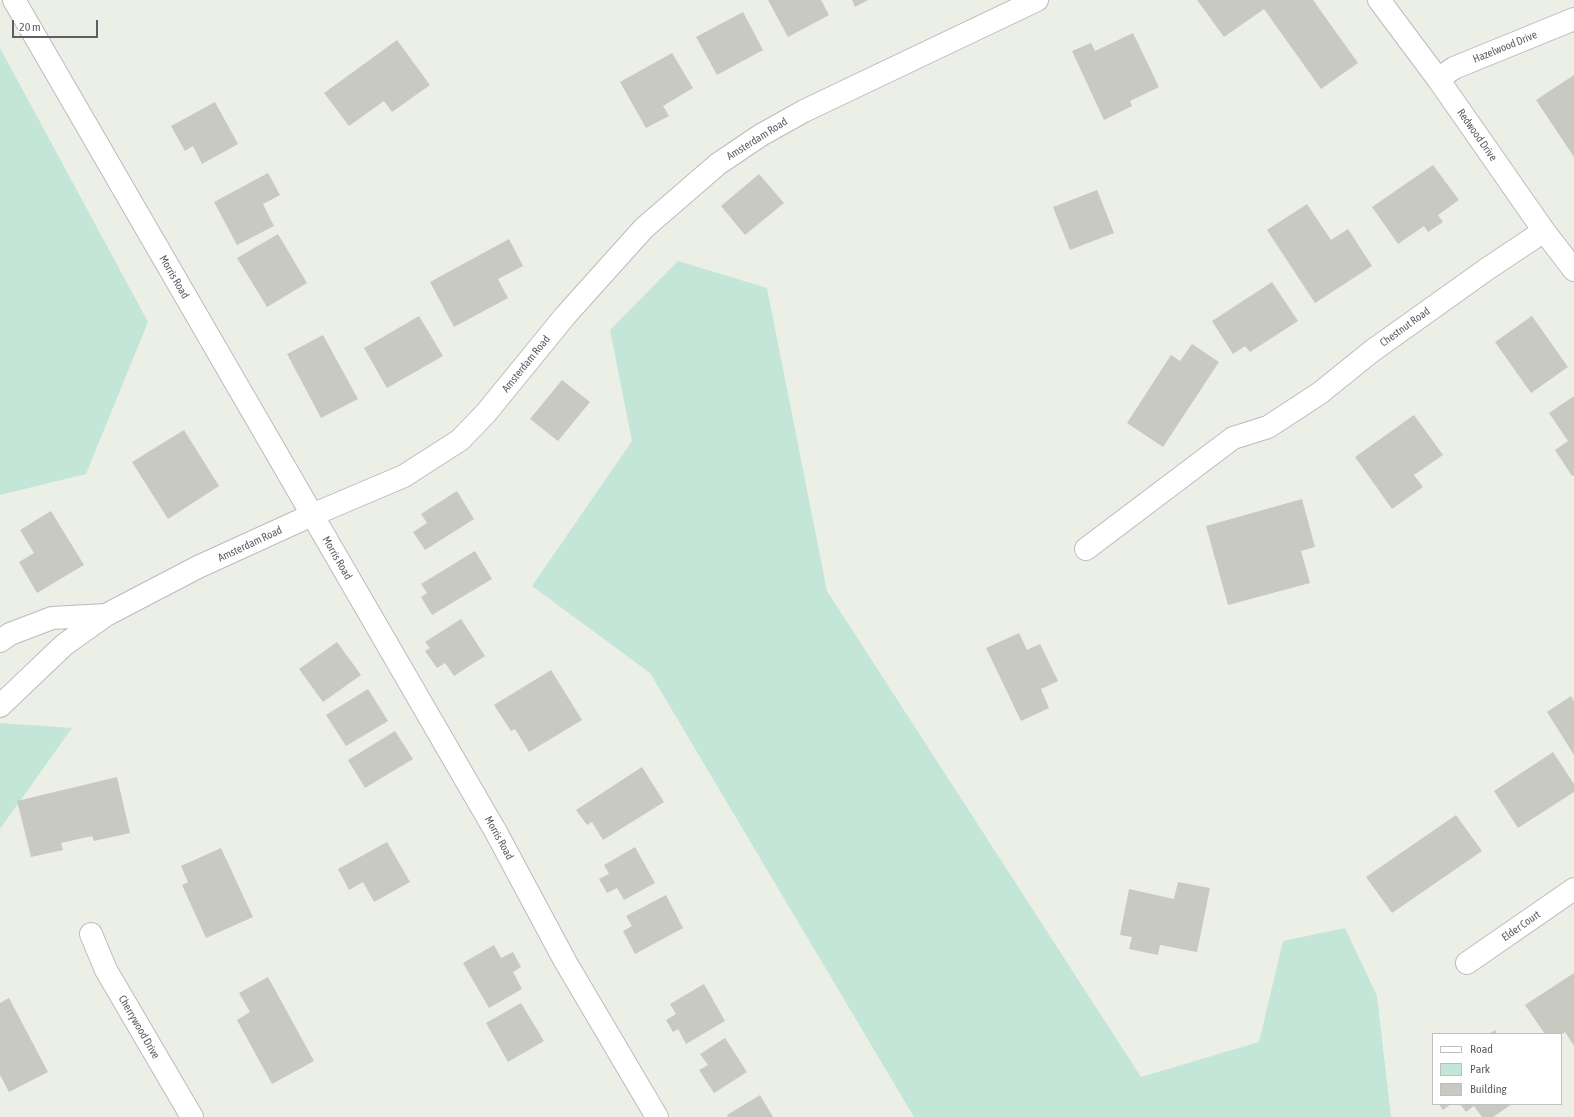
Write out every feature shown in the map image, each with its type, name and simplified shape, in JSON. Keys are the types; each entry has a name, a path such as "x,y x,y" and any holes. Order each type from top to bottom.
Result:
{"street":[{"name":"Morris Road","path":"14,0 496,832 565,961 657,1117"},
{"name":"Amsterdam Road","path":"0,706 64,646 106,614 198,567 312,515 404,476 460,440 486,413 565,316 644,228 718,164 761,135 804,111 1037,0"},
{"name":"Redwood Drive","path":"1380,0 1438,79 1544,231 1574,270"},
{"name":"Hazelwood Drive","path":"1438,79 1454,68 1574,19"},
{"name":"Chestnut Road","path":"1086,549 1233,438 1268,427 1320,393 1372,351 1487,269 1544,231"},
{"path":"0,641 10,634 52,618 106,614"},
{"name":"Elder Court","path":"1468,963 1574,889"},
{"name":"Cherrywood Drive","path":"91,934 106,970 192,1117"}],"green space":[{"path":"0,48 148,322 86,474 0,495"},
{"path":"678,261 767,288 827,591 1141,1077 1259,1042 1283,941 1345,928 1377,996 1391,1117 914,1117 650,673 532,586 632,441 610,330"},
{"path":"0,723 72,728 0,829"}],"building":[{"path":"768,0 821,0 829,15 788,37"},
{"path":"852,0 868,0 855,7"},
{"path":"1197,0 1313,0 1358,63 1321,89 1264,9 1224,37"},
{"path":"743,12 763,50 717,75 696,37"},
{"path":"1133,33 1159,87 1130,101 1132,106 1104,120 1072,51 1091,43 1095,51"},
{"path":"397,40 430,85 392,112 384,101 349,126 324,93"},
{"path":"672,53 693,88 663,106 669,116 646,128 620,82"},
{"path":"1574,75 1574,157 1536,100"},
{"path":"215,102 238,144 202,164 193,146 185,151 171,126"},
{"path":"1433,165 1459,200 1438,215 1443,222 1428,232 1424,226 1398,244 1372,207"},
{"path":"268,173 280,195 263,204 274,226 237,245 214,202"},
{"path":"759,174 784,203 745,235 721,206"},
{"path":"1097,190 1114,233 1070,250 1053,207"},
{"path":"1307,204 1331,240 1348,229 1372,266 1315,303 1267,230"},
{"path":"278,234 307,283 267,307 237,258"},
{"path":"509,239 523,266 498,279 508,298 454,327 430,282"},
{"path":"1272,282 1298,321 1250,352 1245,346 1233,354 1212,321"},
{"path":"419,316 443,356 387,388 364,348"},
{"path":"1532,316 1568,367 1531,393 1495,342"},
{"path":"323,335 358,399 321,418 287,354"},
{"path":"1192,344 1219,362 1163,447 1127,423 1171,355 1180,361"},
{"path":"562,380 590,402 558,441 530,419"},
{"path":"1574,396 1574,475 1572,476 1555,450 1568,441 1549,413"},
{"path":"1414,415 1443,455 1414,475 1423,487 1392,509 1355,457"},
{"path":"184,430 219,486 168,519 132,462"},
{"path":"457,491 474,519 425,550 413,532 427,523 421,514"},
{"path":"1302,499 1315,547 1301,551 1310,583 1228,605 1206,526"},
{"path":"51,511 84,565 37,593 19,562 34,553 20,530"},
{"path":"475,551 492,579 432,615 421,597 427,593 421,584"},
{"path":"461,619 485,656 454,676 445,663 437,668 425,651 430,648 425,642"},
{"path":"1019,633 1027,650 1040,644 1058,681 1041,689 1049,708 1021,721 986,648"},
{"path":"337,642 361,675 323,702 299,669"},
{"path":"551,670 582,720 529,752 515,729 511,731 494,705"},
{"path":"368,689 388,721 346,746 326,715"},
{"path":"1571,696 1574,701 1574,755 1547,712"},
{"path":"395,731 413,759 365,788 348,760"},
{"path":"1553,752 1574,784 1574,792 1518,828 1494,791"},
{"path":"642,767 664,802 603,840 592,822 587,825 576,810"},
{"path":"117,777 130,833 94,841 92,836 61,843 63,850 31,857 17,801"},
{"path":"1456,815 1482,851 1392,913 1366,877"},
{"path":"387,842 410,882 374,902 363,882 349,890 338,869"},
{"path":"635,847 655,883 624,900 617,888 607,893 599,879 609,874 604,865"},
{"path":"221,848 253,917 206,938 182,885 188,882 181,866"},
{"path":"1178,882 1210,888 1197,952 1160,945 1158,955 1129,949 1132,937 1120,935 1129,889 1174,899"},
{"path":"666,895 683,928 635,954 623,931 632,926 626,916"},
{"path":"494,945 501,958 513,952 521,967 513,972 522,989 489,1008 463,963"},
{"path":"1574,973 1574,1046 1565,1032 1562,1034 1562,1033 1544,1033 1525,1005"},
{"path":"268,977 314,1061 272,1084 237,1020 250,1012 239,993"},
{"path":"704,984 725,1021 686,1044 678,1029 673,1032 666,1020 676,1014 670,1004"},
{"path":"9,998 48,1072 9,1092 0,1075 0,1003"},
{"path":"521,1003 544,1041 508,1062 486,1023"},
{"path":"725,1038 747,1072 714,1093 699,1070 708,1065 700,1054"},
{"path":"760,1095 773,1117 728,1117 727,1115"},
{"path":"1440,1105 1450,1105 1443,1110"},
{"path":"1461,1105 1511,1105 1493,1117 1482,1117 1474,1106 1466,1112"}]}
